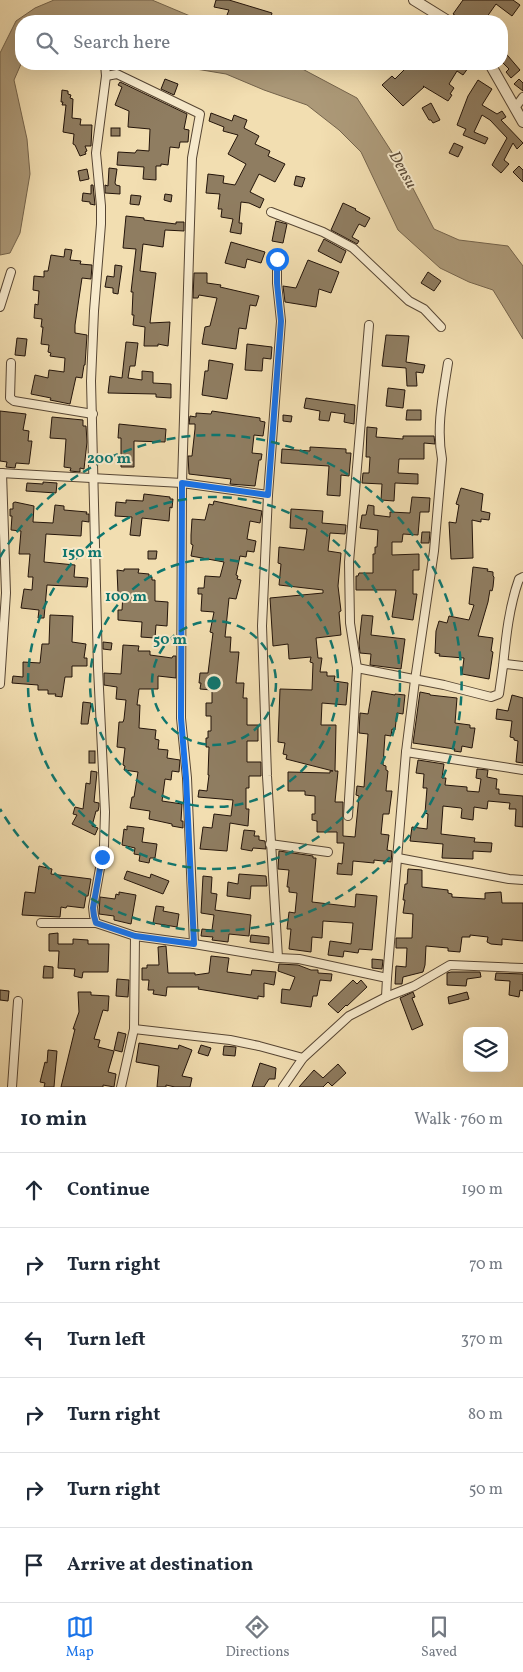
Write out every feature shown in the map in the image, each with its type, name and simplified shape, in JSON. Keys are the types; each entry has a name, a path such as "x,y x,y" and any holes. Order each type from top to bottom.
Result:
{"street":[{"path":"414,0 438,15"},
{"path":"96,923 93,908 104,846 105,812 98,668 91,381 101,224 96,153 106,70"},
{"path":"493,70 523,122"},
{"path":"106,76 117,74 200,114 192,158 182,483 181,718 186,778 194,944"},
{"path":"515,108 523,97"},
{"path":"271,212 323,232 353,248 410,300 424,309 441,327"},
{"path":"277,259 277,283 281,321 268,495 262,626 270,844 278,958"},
{"path":"0,307 11,272"},
{"path":"348,816 358,668 350,623 350,562 369,325"},
{"path":"11,363 10,398 14,401 93,414"},
{"path":"386,997 406,752 434,551 442,460 439,419 448,363"},
{"path":"0,684 6,593 1,473 182,483 268,495"},
{"path":"358,668 444,685 491,697 499,694 507,628 516,588 519,579 523,577"},
{"path":"503,666 506,664 523,666"},
{"path":"406,752 523,770"},
{"path":"270,844 328,852"},
{"path":"398,858 523,880"},
{"path":"41,923 96,923 135,936 278,958 299,959 388,978"},
{"path":"121,1087 134,1029 135,936"},
{"path":"284,1087 303,1058 349,1016 386,997 414,986 453,965 523,968"},
{"path":"12,1087 18,1001"},
{"path":"134,1029 230,1040 303,1058"}],"shaded area":[{"path":"54,0 152,0 188,15 25,15 35,8"},
{"path":"15,23 15,70 18,70 14,80 27,139 30,174 20,233 10,253 0,255 0,53"},
{"path":"202,70 304,70 357,98 404,171 434,229 459,240 508,246 523,266 523,339 493,290 469,282 440,268 398,230 361,152 339,130 307,105 226,74"}],"building":[{"path":"216,0 229,0 272,13 272,15 227,15 229,10 214,7"},
{"path":"463,0 513,0 520,5 512,16 496,4 488,15 453,14"},
{"path":"508,56 520,70 511,78 506,72 509,69"},
{"path":"404,70 467,70 463,75 457,71 449,84 454,88 448,101 423,86 403,106 382,85 392,76 395,79"},
{"path":"165,79 178,84 174,95 161,89"},
{"path":"519,79 523,83 523,91 514,84"},
{"path":"478,80 492,89 482,105 497,114 502,111 506,117 501,120 523,143 517,149 513,143 504,160 509,164 501,173 492,165 507,138 490,120 482,115 474,132 488,138 485,144 463,135 466,129 457,125 468,96"},
{"path":"120,82 187,114 184,129 189,130 188,142 180,142 179,148 170,147 168,165 161,164 161,166 156,166 156,180 143,179 144,167 117,165 118,152 135,153 137,150 149,151 150,129 128,127 129,111 115,105 122,87 118,85"},
{"path":"62,90 68,91 68,94 71,95 70,98 73,99 72,118 81,119 80,125 92,125 91,146 85,146 86,154 80,156 73,144 74,134 63,132 66,105 62,105 63,102 61,102"},
{"path":"431,103 440,120 433,123 422,108"},
{"path":"211,113 232,121 234,115 247,120 244,128 259,136 255,144 270,151 268,156 285,164 275,182 259,174 250,192 264,199 260,208 241,202 239,223 242,223 241,234 230,232 233,219 221,217 222,209 218,209 220,194 206,193 208,174 224,176 223,183 235,185 246,164 228,154 238,135 223,131 224,127 209,121"},
{"path":"111,128 120,128 120,136 111,136"},
{"path":"454,143 463,147 458,157 449,153"},
{"path":"519,166 523,170 523,182 513,172"},
{"path":"109,168 117,169 115,183 120,186 120,194 105,193 105,185 108,186"},
{"path":"87,169 89,179 80,181 78,171"},
{"path":"296,176 305,178 302,187 294,185"},
{"path":"91,185 93,185 95,205 82,201 83,193 91,194"},
{"path":"165,194 172,195 171,202 164,200"},
{"path":"131,195 141,196 139,205 130,204"},
{"path":"343,203 370,218 365,227 359,224 352,237 359,241 357,244 331,230"},
{"path":"126,216 176,224 176,222 184,222 184,231 165,230 163,247 143,244 140,271 156,273 150,323 170,322 168,346 158,344 158,346 144,346 145,327 133,325 133,292 131,292 136,249 123,248"},
{"path":"276,221 287,224 283,243 272,241"},
{"path":"324,239 346,251 341,263 318,251"},
{"path":"231,242 265,252 261,263 247,259 245,268 225,263"},
{"path":"65,249 72,250 70,260 81,261 80,264 92,265 91,279 82,278 75,325 75,333 87,335 85,365 82,378 76,377 70,404 31,394 35,375 48,378 49,370 64,372 65,358 50,356 51,353 48,352 49,345 41,344 42,319 34,318 35,304 38,305 39,291 33,290 34,276 44,277 44,271 48,271 51,255 64,257"},
{"path":"308,260 339,272 331,293 319,289 316,307 285,302 283,286 296,288"},
{"path":"115,265 122,266 118,294 113,293 113,288 105,287 107,276 114,277"},
{"path":"428,272 441,281 434,291 421,283"},
{"path":"194,273 207,273 207,283 259,296 256,306 250,305 246,329 239,328 236,349 202,344 205,327 210,326 217,298 199,295 198,298 193,298"},
{"path":"386,335 409,336 406,362 425,365 423,373 416,372 417,386 407,386 406,368 382,366"},
{"path":"17,338 27,339 25,356 15,355"},
{"path":"126,342 138,343 135,366 130,366 128,378 142,380 142,371 153,372 153,383 171,384 171,398 156,397 156,394 108,393 110,376 122,378"},
{"path":"247,344 272,347 271,359 263,358 262,371 245,370"},
{"path":"209,360 233,364 227,399 202,395 205,371 208,371"},
{"path":"388,388 405,390 403,408 386,406"},
{"path":"306,398 355,405 354,424 344,422 345,414 331,412 329,421 319,420 320,411 304,408"},
{"path":"407,410 421,410 421,420 406,420"},
{"path":"0,411 26,414 23,430 29,431 28,441 32,441 29,464 16,463 15,468 6,467 7,462 0,461"},
{"path":"212,411 260,418 260,421 265,422 263,436 254,435 252,453 262,454 261,460 259,460 255,486 230,484 231,479 189,474 188,456 192,456 195,429 195,424 189,424 190,416 196,417 196,413 211,414"},
{"path":"283,415 292,416 291,422 283,421"},
{"path":"52,417 83,420 83,426 86,426 87,442 84,469 80,468 80,472 70,471 71,468 64,467 66,439 50,438"},
{"path":"119,424 166,429 165,442 134,441 134,467 121,467 121,438 118,438"},
{"path":"367,427 377,428 376,437 403,439 403,436 434,436 435,444 424,443 424,459 399,459 398,473 418,474 418,484 395,483 394,501 381,500 382,484 362,483 363,473 369,473 370,457 366,457"},
{"path":"310,447 346,449 346,453 351,453 349,476 341,475 340,496 327,495 329,466 281,463 282,449 310,451"},
{"path":"43,482 57,483 56,493 26,491 27,483 43,484"},
{"path":"461,488 483,494 481,511 490,513 489,520 481,519 481,522 472,520 473,558 451,559 449,522 456,523 459,505 456,504"},
{"path":"144,494 173,499 172,508 170,507 169,521 142,518 140,536 130,535 132,517 115,516 116,502 126,503 126,500 143,501"},
{"path":"412,497 430,498 429,512 420,512 418,535 403,534 402,542 392,542 392,555 419,554 419,570 413,570 413,594 417,594 413,620 392,617 396,590 356,590 356,576 359,573 373,573 373,554 375,554 375,547 377,547 378,530 360,528 362,515 366,515 368,505 374,506 374,515 390,517 390,512 410,513"},
{"path":"214,501 262,511 260,523 250,521 247,539 256,541 254,552 247,551 246,557 240,556 236,575 238,576 237,579 241,580 236,599 229,598 225,637 231,637 230,652 239,652 236,683 244,683 243,698 247,698 247,725 258,725 258,741 247,741 247,762 261,762 261,776 249,776 249,788 246,788 246,809 249,809 248,826 230,823 227,851 200,849 203,827 212,828 214,814 231,816 233,800 198,797 199,790 207,791 209,775 209,747 206,747 206,738 208,738 208,731 211,731 211,716 206,716 206,703 212,703 212,690 200,689 201,683 199,683 200,673 208,673 213,633 210,632 214,612 201,611 202,594 198,594 198,588 204,588 205,576 220,577 224,562 191,556 193,545 191,544 191,535 192,519 205,520 209,504 213,505"},
{"path":"13,503 34,506 33,522 53,523 55,505 64,506 64,510 87,512 86,514 89,514 89,522 82,521 81,536 46,534 44,562 75,565 74,577 88,578 87,587 47,585 44,618 38,618 39,610 21,608 24,589 32,590 33,577 28,577 30,554 19,554 21,531 11,530 12,516 10,516 10,509 13,509"},
{"path":"291,509 323,511 322,523 346,525 345,534 330,533 328,551 341,553 338,586 341,635 316,638 318,658 322,658 320,672 327,672 327,676 335,676 334,681 348,683 346,705 322,703 321,725 336,725 335,771 338,771 335,802 343,802 343,836 355,837 359,796 356,795 357,786 364,787 368,734 359,733 360,713 368,714 372,691 405,695 403,714 397,713 395,730 392,729 391,736 385,735 383,765 386,766 388,771 386,791 392,791 389,814 383,814 381,834 389,835 387,850 392,851 391,862 374,860 374,863 353,861 352,875 337,874 338,863 342,864 344,843 337,843 337,832 317,832 317,821 312,820 312,814 315,814 315,796 305,795 305,791 288,791 288,772 330,773 330,771 333,771 286,759 287,755 283,754 285,743 278,742 280,689 312,690 313,663 310,662 311,657 289,659 288,644 273,646 270,598 323,593 323,590 279,585 281,564 278,563 279,547 304,550 307,529 290,528"},
{"path":"422,532 430,532 429,543 421,543"},
{"path":"148,551 157,551 156,559 148,559"},
{"path":"473,567 488,569 487,571 493,572 494,577 492,591 490,590 478,636 493,638 489,679 462,674 464,658 439,656 440,654 435,653 436,631 439,621 447,623 449,616 469,620 474,605 469,604"},
{"path":"124,569 139,569 138,573 149,574 152,580 155,580 155,601 168,602 167,626 156,625 155,638 141,637 142,622 118,620 118,610 122,610 123,594 118,593 117,570 124,571"},
{"path":"50,615 73,616 72,642 86,644 84,658 87,658 87,666 72,666 72,677 65,677 62,697 55,696 56,694 48,694 48,690 38,690 38,685 12,683 13,676 23,677 23,662 40,663 42,644 49,644"},
{"path":"362,615 373,616 371,635 405,639 401,669 370,665 371,654 360,653 359,643"},
{"path":"103,642 112,643 111,650 103,649"},
{"path":"123,645 139,646 138,651 150,651 150,655 172,658 176,656 176,678 158,676 158,689 139,689 137,705 140,705 139,728 156,730 155,739 159,740 158,749 168,750 167,758 180,760 179,772 172,771 171,780 165,779 162,801 182,804 181,821 183,821 183,828 149,819 150,811 130,808 132,797 134,797 138,772 124,770 125,748 117,747 119,722 123,722 124,719 126,700 116,699 117,687 104,685 104,673 121,674"},
{"path":"420,692 457,698 455,723 470,725 470,728 475,728 472,748 462,746 461,752 454,751 455,749 413,743"},
{"path":"512,695 523,698 523,763 516,762 518,741 510,737 512,721 496,719 497,709 508,711"},
{"path":"83,702 91,703 88,724 81,724"},
{"path":"89,751 95,751 95,763 89,763"},
{"path":"418,760 444,764 442,778 446,778 445,785 467,787 467,791 479,792 481,779 476,778 477,769 488,770 487,777 497,779 496,789 499,789 499,794 523,796 523,827 515,826 516,809 509,809 510,803 488,801 487,809 474,807 473,820 461,818 461,808 443,806 441,834 475,838 474,842 492,843 491,852 473,851 473,859 442,858 443,844 410,841 412,827 427,829 428,814 425,813 427,788 423,788 424,774 416,773"},
{"path":"91,771 97,772 94,802 99,803 92,826 98,828 95,835 72,824 77,815 73,814 75,807 83,809 86,783 90,784"},
{"path":"127,826 144,828 142,842 157,844 155,858 150,858 149,863 139,861 140,855 134,854 135,848 122,845 124,829 127,830"},
{"path":"244,830 255,831 254,836 259,836 259,840 265,841 266,849 253,848 252,851 241,849"},
{"path":"279,851 316,858 312,902 355,907 356,894 377,896 372,950 359,949 358,953 344,951 343,957 328,955 330,941 351,944 353,923 323,921 322,938 312,937 311,952 289,949 291,929 287,929 289,912 295,913 297,893 289,892 289,887 287,887 289,870 278,869"},
{"path":"39,866 52,869 51,874 91,879 84,908 61,907 60,917 22,915 25,892 35,893"},
{"path":"408,869 422,870 422,887 448,890 452,897 485,899 485,893 501,892 502,903 523,903 523,941 502,939 502,945 491,944 487,942 488,937 470,935 470,937 462,937 460,952 448,951 448,948 426,946 423,972 403,977 402,984 395,984 396,966 406,967 407,948 396,948 396,938 412,938 413,914 403,913"},
{"path":"127,871 150,878 151,874 169,881 163,894 124,879"},
{"path":"239,874 266,876 267,886 251,886 250,899 227,896 228,882 238,884"},
{"path":"203,876 212,877 211,893 217,894 215,910 251,915 249,936 229,934 228,942 212,940 213,937 201,936 202,929 212,930 214,915 201,913"},
{"path":"119,892 136,895 131,924 114,920 114,916 99,914 100,897 115,899 116,894 119,895"},
{"path":"156,906 164,907 163,911 179,914 177,927 153,923"},
{"path":"58,933 58,944 73,944 73,939 88,940 88,944 109,944 108,972 83,972 82,978 74,976 75,969 58,968 59,951 49,951 49,934"},
{"path":"251,935 269,937 269,944 250,942"},
{"path":"166,946 168,973 195,973 195,975 209,973 211,956 229,958 227,972 251,975 252,970 276,972 274,985 264,983 264,997 258,996 258,999 198,989 199,987 167,987 166,996 153,994 154,990 148,990 149,980 142,980 142,968 147,968 147,965 159,965 158,947"},
{"path":"372,959 383,960 382,969 372,968"},
{"path":"279,964 298,965 311,970 318,970 318,973 332,974 331,981 320,980 317,996 313,996 311,1007 281,1003 282,989 290,990 295,977 278,971"},
{"path":"44,966 53,967 53,978 43,978"},
{"path":"480,972 481,977 467,979 466,986 447,985 447,973"},
{"path":"496,973 523,974 523,991 520,990 519,997 509,995 510,981 495,980"},
{"path":"117,979 129,980 128,997 116,996"},
{"path":"353,980 357,984 361,980 367,987 338,1013 328,1004"},
{"path":"0,990 9,991 8,1001 0,1000"},
{"path":"78,992 91,992 91,995 109,996 108,1011 103,1010 94,1039 100,1040 98,1047 114,1051 108,1072 116,1074 114,1087 103,1085 103,1087 61,1087 75,1029 73,1029 79,1012"},
{"path":"413,992 415,997 412,998 423,1025 412,1030 400,998"},
{"path":"467,992 469,999 449,1004 448,997"},
{"path":"118,1032 126,1034 122,1052 114,1050"},
{"path":"139,1043 178,1049 179,1045 192,1050 182,1076 192,1078 190,1087 166,1085 166,1087 157,1087 159,1066 136,1062"},
{"path":"201,1045 211,1048 208,1056 198,1053"},
{"path":"224,1046 236,1047 235,1056 223,1055"},
{"path":"48,1050 57,1051 54,1087 44,1087 45,1083 40,1082 45,1062 47,1063"},
{"path":"260,1063 276,1068 275,1079 269,1079 264,1087 252,1087"},
{"path":"338,1064 346,1073 332,1086 328,1082 323,1087 299,1087 314,1070 323,1078"}],"route":[{"path":"102,857 93,908 96,923 135,936 194,944 186,778 181,718 182,483 268,495 281,321 277,283 277,259"}],"water label":[{"name":"Densu","path":"404,169"}]}
